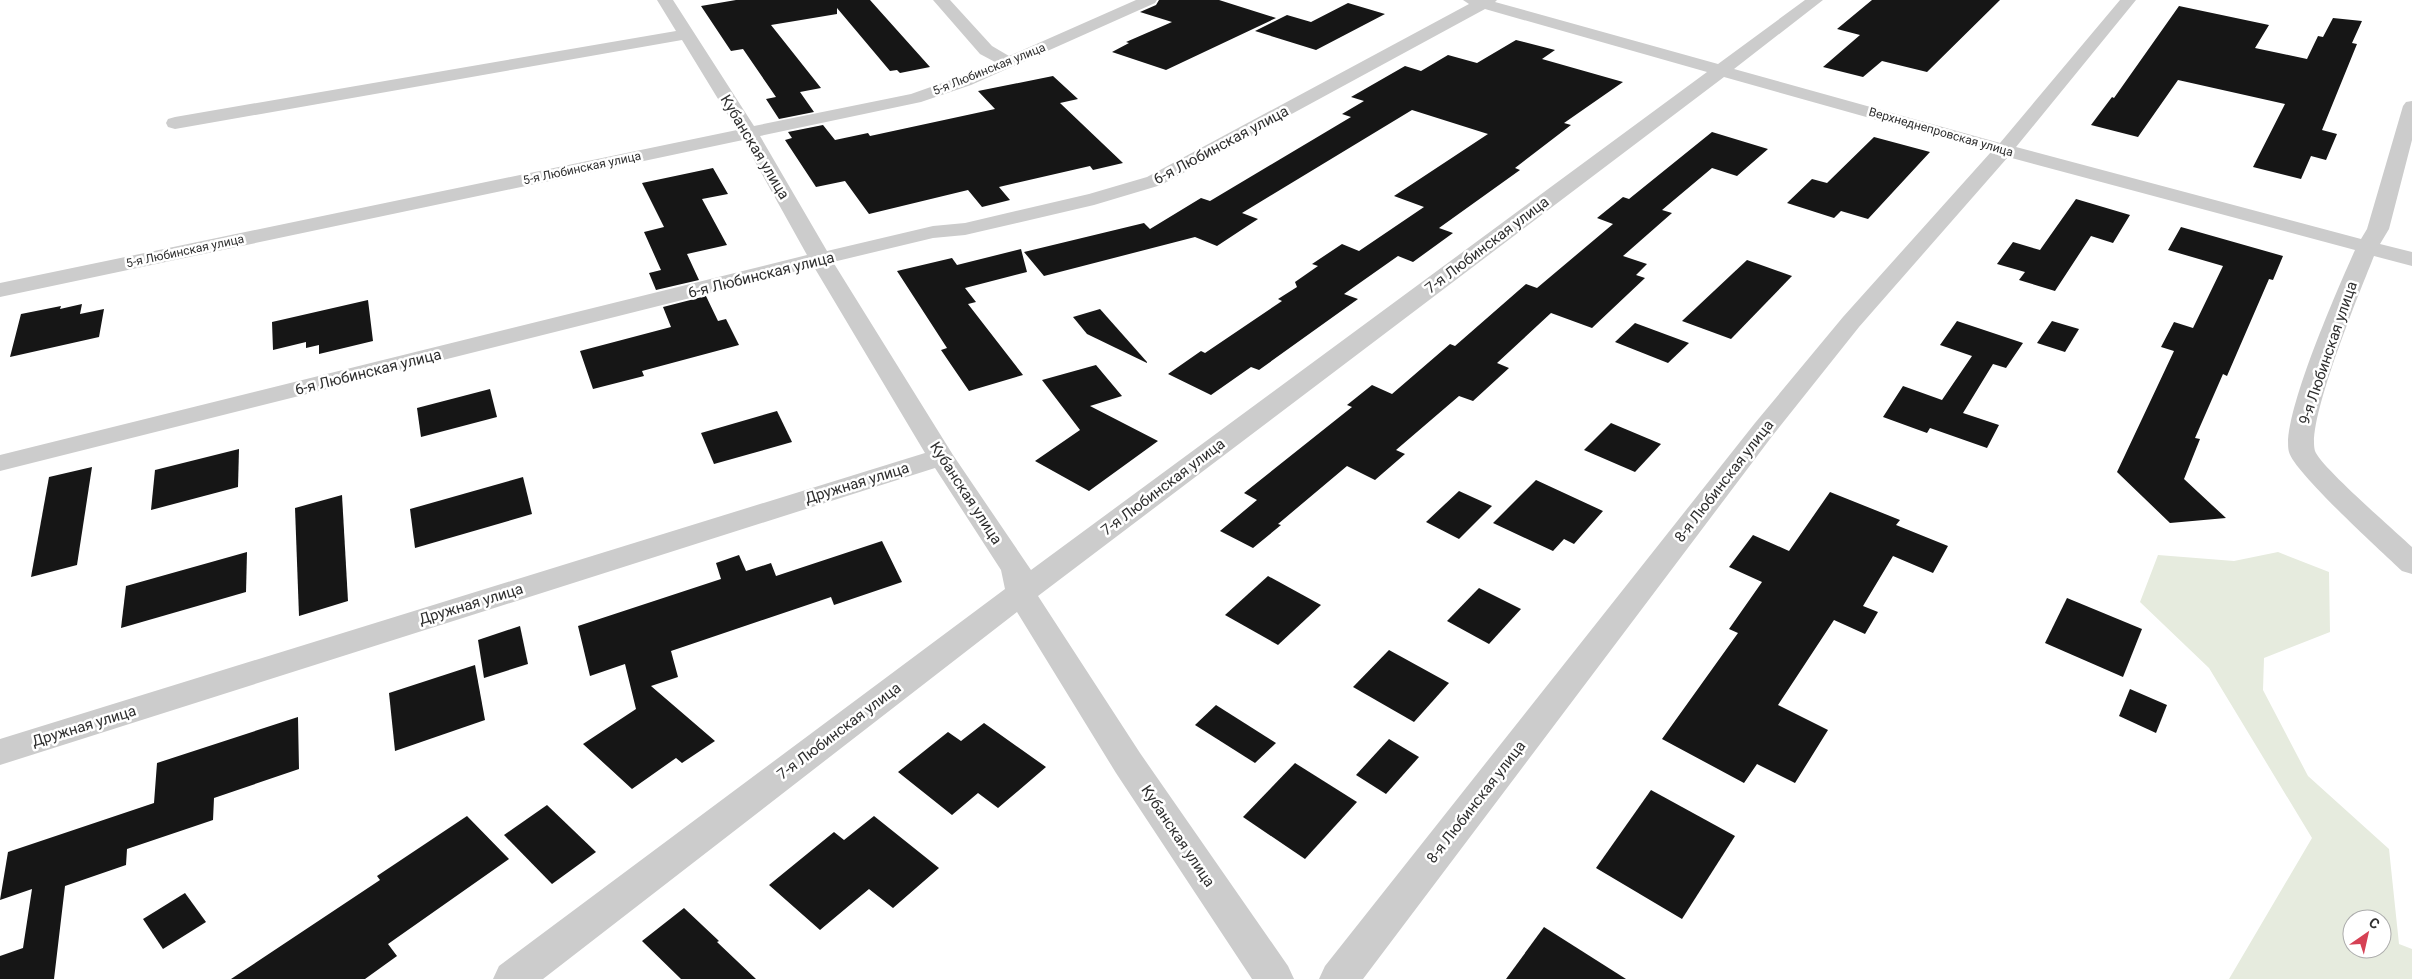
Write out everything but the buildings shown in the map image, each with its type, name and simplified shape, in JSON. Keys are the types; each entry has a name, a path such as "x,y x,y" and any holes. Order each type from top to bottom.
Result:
{"street":[{"name":"Кубанская улица","path":"665,0 749,133 821,260 941,457 1016,569 1021,593 1128,763 1274,979"},
{"path":"941,0 986,50 1006,61"},
{"name":"5-я Любинская улица","path":"0,290 915,98 966,81 1006,61 1149,0"},
{"name":"7-я Любинская улица","path":"513,979 1021,593 1815,0"},
{"name":"8-я Любинская улица","path":"1339,979 1764,429 1851,322 2004,150 2128,0"},
{"name":"Верхнеднепровская улица","path":"1481,1 1720,71 2004,150 2412,259"},
{"name":"6-я Любинская улица","path":"0,463 917,236 965,229 1094,200 1154,181 1481,1"},
{"path":"175,123 686,34"},
{"name":"9-я Любинская улица","path":"2412,106 2378,229 2367,247 2338,315 2306,411 2301,436 2302,453 2322,477 2412,564"},
{"name":"Дружная улица","path":"0,752 941,457"}],"shaded area":[{"path":"2278,552 2329,572 2330,632 2264,658 2263,690 2308,776 2389,849 2399,944 2412,949 2412,979 2229,979 2312,838 2209,668 2140,602 2158,555 2234,561"}]}
